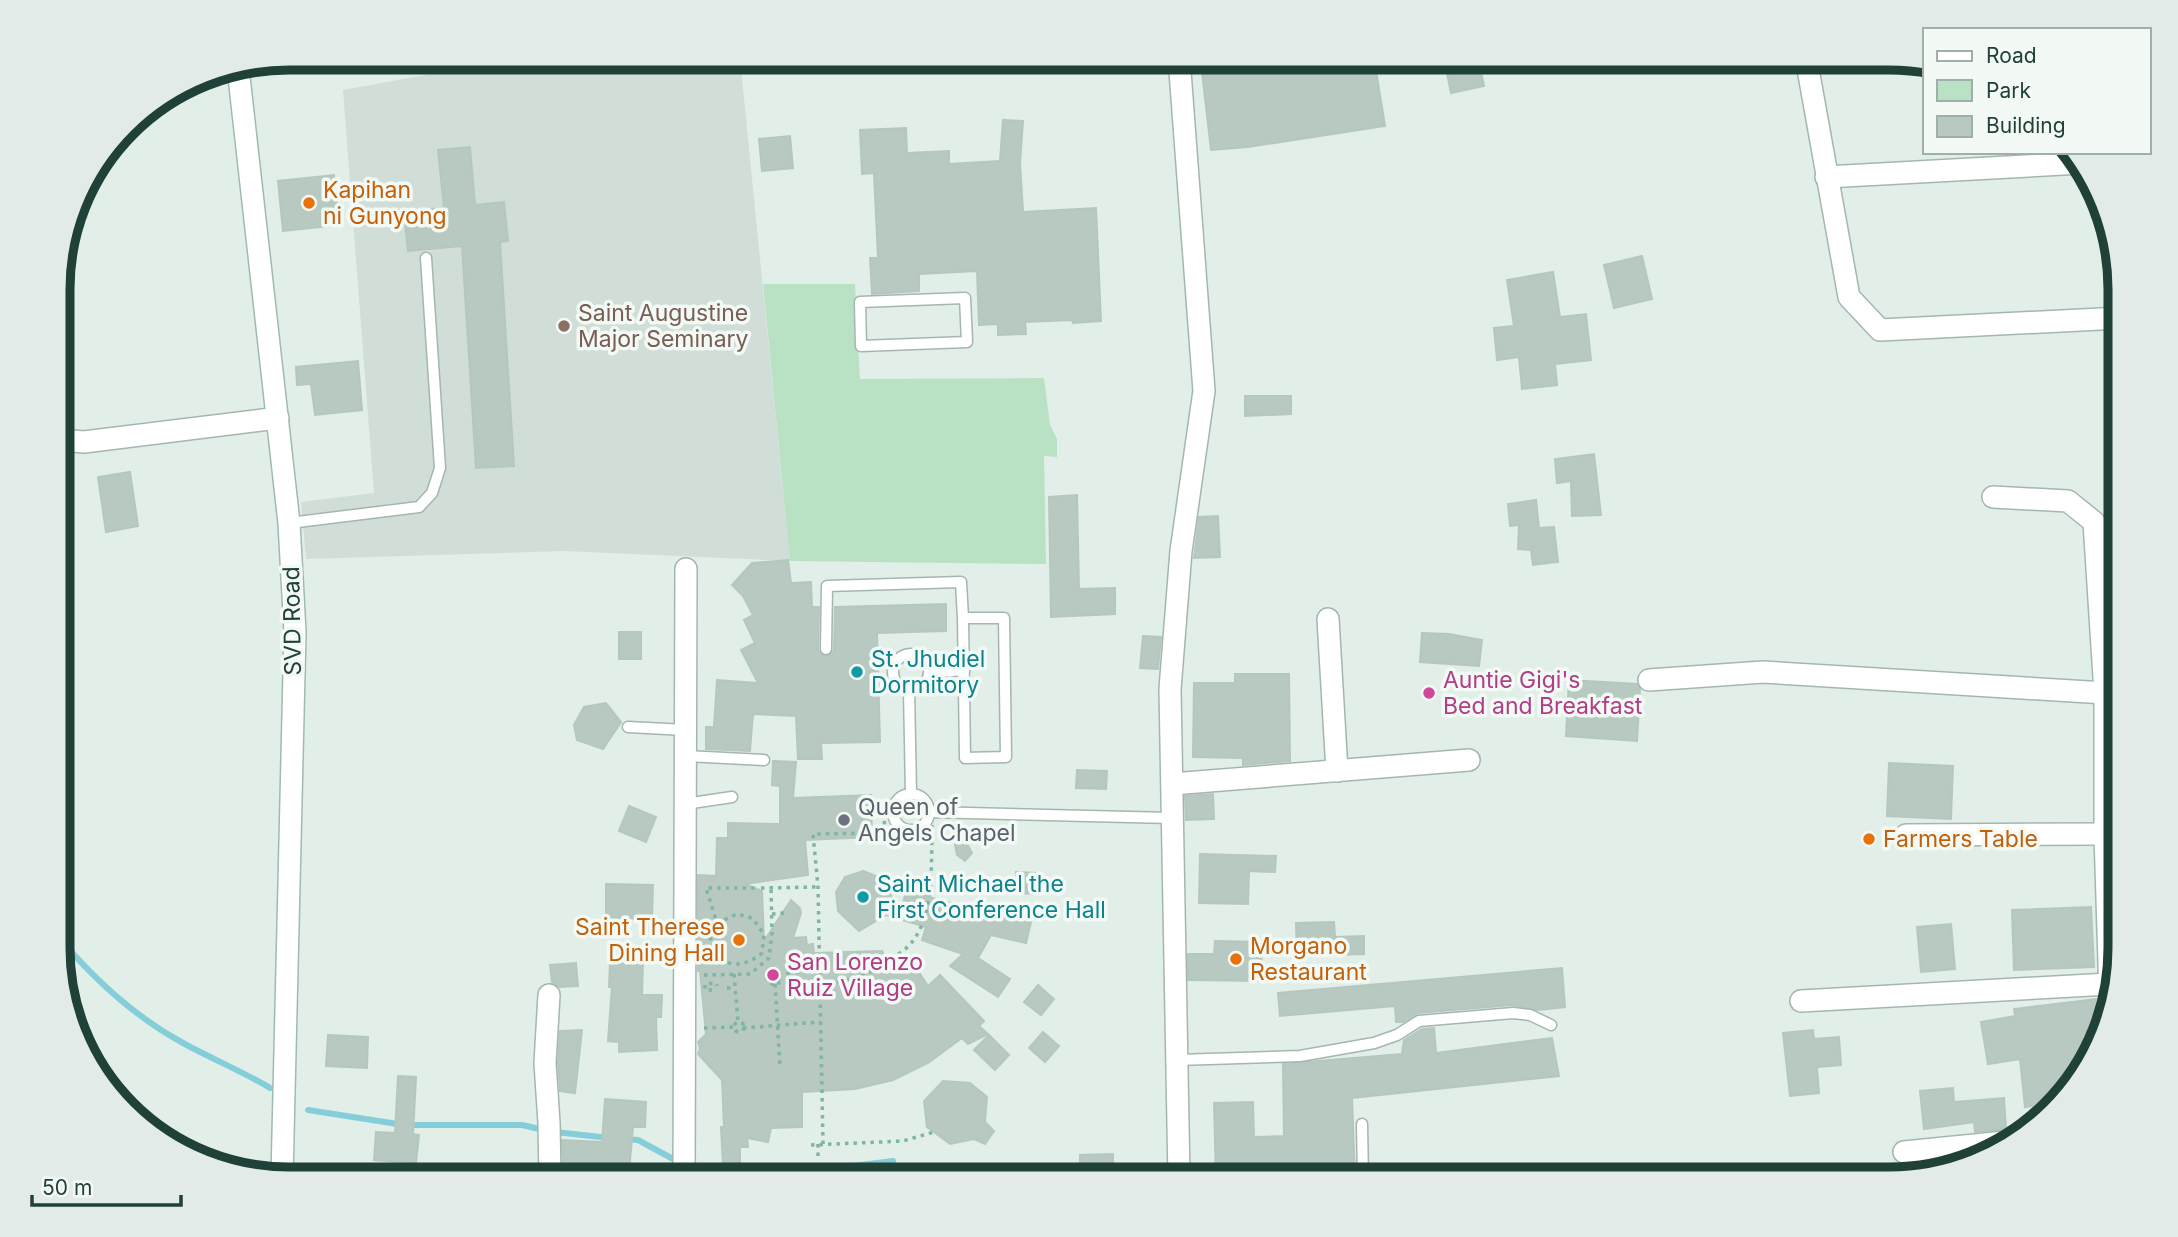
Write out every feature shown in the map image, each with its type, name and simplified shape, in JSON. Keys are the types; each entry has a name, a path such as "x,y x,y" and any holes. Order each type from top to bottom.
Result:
{"street":[{"path":"1179,1167 1170,689 1181,551 1204,391 1180,70"},
{"path":"1808,70 1849,297 1880,330 2108,319"},
{"name":"SVD Road","path":"239,76 289,523 295,632 282,1167"},
{"path":"1826,177 2068,164"},
{"path":"70,441 84,442 278,418"},
{"path":"1993,497 2068,501 2094,522 2105,693 2108,951"},
{"path":"684,1167 687,569"},
{"path":"1328,619 1337,771"},
{"path":"1649,680 1763,672 2105,693"},
{"path":"1171,784 1469,760"},
{"path":"1906,835 2105,834"},
{"path":"1801,1001 2104,990"},
{"path":"549,995 545,1063 550,1167"},
{"path":"1904,1152 1986,1144"}],"lane":[{"path":"289,523 419,507 432,493 440,468 426,258"},
{"path":"965,298 967,342 861,346 860,302 965,298"},
{"path":"826,649 827,586 961,582 964,618 965,758 1006,757 1004,618 964,618"},
{"path":"910,654 921,657 929,673 928,679 920,688 909,690 898,685 893,669 899,659 910,654"},
{"path":"929,673 964,670"},
{"path":"909,690 911,794"},
{"path":"628,727 686,730"},
{"path":"686,755 764,760"},
{"path":"911,794 926,801 931,812 925,823 915,830 899,825 893,814 896,803 905,795 911,794"},
{"path":"685,804 732,797"},
{"path":"931,812 1171,818"},
{"path":"1177,1060 1300,1056 1374,1043 1397,1035 1419,1021 1513,1013 1530,1016 1551,1025"},
{"path":"1362,1124 1363,1167"}],"path":[{"path":"769,972 769,983 848,982 880,967 911,944 930,897 931,812"},
{"path":"818,1158 820,971 818,887 813,834 885,832 884,814 893,814"},
{"path":"717,923 706,888 818,887"},
{"path":"697,975 750,974 769,958 771,888"},
{"path":"762,898 771,897"},
{"path":"772,914 785,913"},
{"path":"737,914 752,919 764,934 762,953 749,963 727,965 715,956 709,933 717,923 737,914"},
{"path":"761,965 769,972"},
{"path":"769,972 775,971 778,974 820,971"},
{"path":"698,1029 734,1027 738,1022 734,974"},
{"path":"778,974 776,983 780,1067"},
{"path":"712,990 705,990 705,984 716,983 717,986"},
{"path":"727,988 736,988"},
{"path":"738,1022 742,1023 743,1028"},
{"path":"734,1027 738,1032 743,1028 820,1023"},
{"path":"811,1145 903,1141 934,1132"}],"shaded area":[{"name":"Saint Augustine Major Seminary","path":"454,70 741,70 790,561 563,551 306,559 301,502 374,493 343,90"}],"green space":[{"path":"763,284 855,284 860,379 1044,378 1050,425 1057,439 1057,457 1044,456 1046,564 790,561"}],"building":[{"path":"1376,70 1385,126 1211,150 1202,72"},
{"path":"1446,70 1481,70 1484,86 1451,93"},
{"path":"1003,120 1023,121 1020,163 1023,212 1096,208 1101,321 1025,322 1026,334 998,335 998,324 979,325 977,271 919,274 919,291 872,294 870,258 878,258 874,173 862,174 860,130 906,128 907,153 949,151 949,164 1000,161"},
{"path":"790,136 793,168 762,171 759,139"},
{"path":"470,147 475,205 504,202 508,241 500,242 514,466 476,468 462,246 408,251 404,212 444,208 438,150"},
{"name":"Kapihan ni Gunyong","path":"334,175 339,225 283,231 278,181"},
{"path":"1642,256 1652,299 1614,308 1604,265"},
{"path":"1553,272 1560,317 1586,314 1591,360 1555,364 1557,385 1522,389 1519,357 1497,360 1494,328 1514,326 1507,280"},
{"path":"358,361 362,410 315,415 311,384 297,385 296,367"},
{"path":"1245,396 1291,396 1291,414 1245,416"},
{"path":"1594,454 1601,515 1572,516 1571,481 1557,483 1555,459"},
{"path":"130,472 138,526 106,532 98,477"},
{"path":"1077,495 1079,589 1115,588 1115,614 1051,617 1049,497"},
{"path":"1536,500 1539,528 1554,527 1558,562 1533,565 1531,550 1518,549 1519,525 1510,526 1508,504"},
{"path":"1218,516 1220,557 1194,558 1199,517"},
{"path":"788,560 791,583 811,582 812,607 819,607 818,649 823,656 830,655 834,650 835,607 946,604 946,631 877,633 880,742 821,743 822,759 798,759 796,716 753,714 750,751 706,749 706,727 714,727 717,680 758,683 741,650 755,643 744,620 753,615 743,596 732,585 752,563"},
{"path":"619,632 641,632 641,659 619,659"},
{"path":"1422,633 1449,634 1482,640 1479,666 1420,662"},
{"path":"1143,636 1161,637 1158,669 1140,668"},
{"path":"1235,674 1289,674 1290,761 1243,765 1243,758 1193,757 1194,683 1235,683"},
{"path":"1569,680 1637,684 1640,689 1637,741 1566,736"},
{"path":"606,703 621,722 603,749 577,740 574,725 584,707"},
{"path":"773,761 796,762 793,798 871,795 872,837 805,840 808,875 745,884 762,891 764,941 791,900 800,908 801,913 793,938 806,937 807,945 813,944 814,953 882,951 892,967 908,956 928,986 940,975 984,1021 979,1026 988,1034 968,1044 962,1038 928,1063 893,1080 855,1089 802,1092 802,1127 771,1128 768,1142 747,1138 748,1147 740,1147 740,1164 723,1166 722,1080 698,1054 698,1042 706,1034 698,971 698,875 716,876 717,838 728,838 728,823 780,824 780,786 772,785"},
{"path":"1889,763 1953,766 1951,819 1887,816"},
{"path":"1077,770 1107,771 1106,789 1076,788"},
{"path":"1213,794 1214,819 1186,820 1185,796"},
{"path":"629,806 656,817 646,842 619,831"},
{"path":"966,842 972,853 965,861 957,855 955,844"},
{"path":"1200,854 1276,856 1275,872 1249,871 1248,904 1199,903"},
{"path":"863,871 881,878 900,912 907,889 938,900 1031,922 1026,943 991,935 978,958 1010,979 998,997 950,966 963,954 922,940 926,927 886,915 859,931 838,911 836,892 845,877"},
{"path":"1016,872 1037,873 1036,894 1015,893"},
{"path":"606,884 653,885 652,919 606,918"},
{"path":"2091,907 2094,967 2014,970 2012,910"},
{"path":"1334,922 1335,937 1364,936 1364,954 1297,956 1296,923"},
{"path":"1951,924 1955,969 1921,972 1917,927"},
{"path":"1215,941 1262,942 1261,981 1188,980 1188,954 1214,954"},
{"path":"576,963 578,986 559,987 552,982 550,965"},
{"path":"610,963 643,963 642,995 662,995 661,1017 656,1017 657,1050 619,1052 619,1042 608,1041 612,987 609,987"},
{"path":"1562,968 1565,1007 1538,1010 1512,1005 1418,1013 1403,1022 1396,1022 1395,1006 1280,1016 1278,993"},
{"path":"1038,985 1054,999 1041,1015 1024,1002"},
{"path":"2096,999 2096,1018 2079,1057 2042,1104 2025,1107 2020,1059 1988,1064 1981,1022 2015,1016 2014,1009"},
{"path":"1434,1028 1436,1053 1552,1038 1559,1076 1352,1098 1355,1167 1216,1167 1214,1103 1253,1102 1254,1137 1284,1136 1283,1064 1402,1054 1404,1040 1422,1029"},
{"path":"582,1030 575,1093 560,1091 560,1031"},
{"path":"1813,1030 1814,1039 1839,1037 1841,1065 1817,1067 1819,1093 1790,1096 1783,1033"},
{"path":"1043,1032 1059,1046 1045,1062 1029,1048"},
{"path":"328,1035 368,1037 367,1068 326,1066"},
{"path":"989,1035 1009,1055 995,1070 974,1050"},
{"path":"398,1076 416,1077 413,1134 419,1135 416,1163 374,1160 376,1132 395,1133"},
{"path":"943,1081 970,1083 987,1097 985,1122 994,1131 985,1144 974,1139 950,1144 927,1127 924,1101"},
{"path":"1953,1088 1954,1102 2004,1098 2006,1129 1975,1132 1974,1122 1924,1129 1920,1091"},
{"path":"605,1099 646,1102 645,1127 633,1127 629,1167 563,1167 562,1140 602,1142"},
{"path":"1113,1154 1113,1167 1080,1167 1080,1155"}],"waterway":[{"path":"70,950 102,983 148,1022 270,1088"},
{"path":"308,1110 404,1125 522,1125 544,1130"},
{"path":"555,1132 610,1138"},
{"path":"624,1139 638,1140 688,1167"},
{"path":"844,1167 893,1161"}],"place":[{"name":"Kapihan ni Gunyong","path":"309,203"},
{"name":"Saint Augustine Major Seminary","path":"564,326"},
{"name":"St. Jhudiel Dormitory","path":"857,672"},
{"name":"Auntie Gigi's Bed and Breakfast","path":"1429,693"},
{"name":"Queen of Angels Chapel","path":"844,820"},
{"name":"Farmers Table","path":"1869,839"},
{"name":"Saint Michael the First Conference Hall","path":"863,897"},
{"name":"Saint Therese Dining Hall","path":"739,940"},
{"name":"Morgano Restaurant","path":"1236,959"},
{"name":"San Lorenzo Ruiz Village","path":"773,975"}]}
